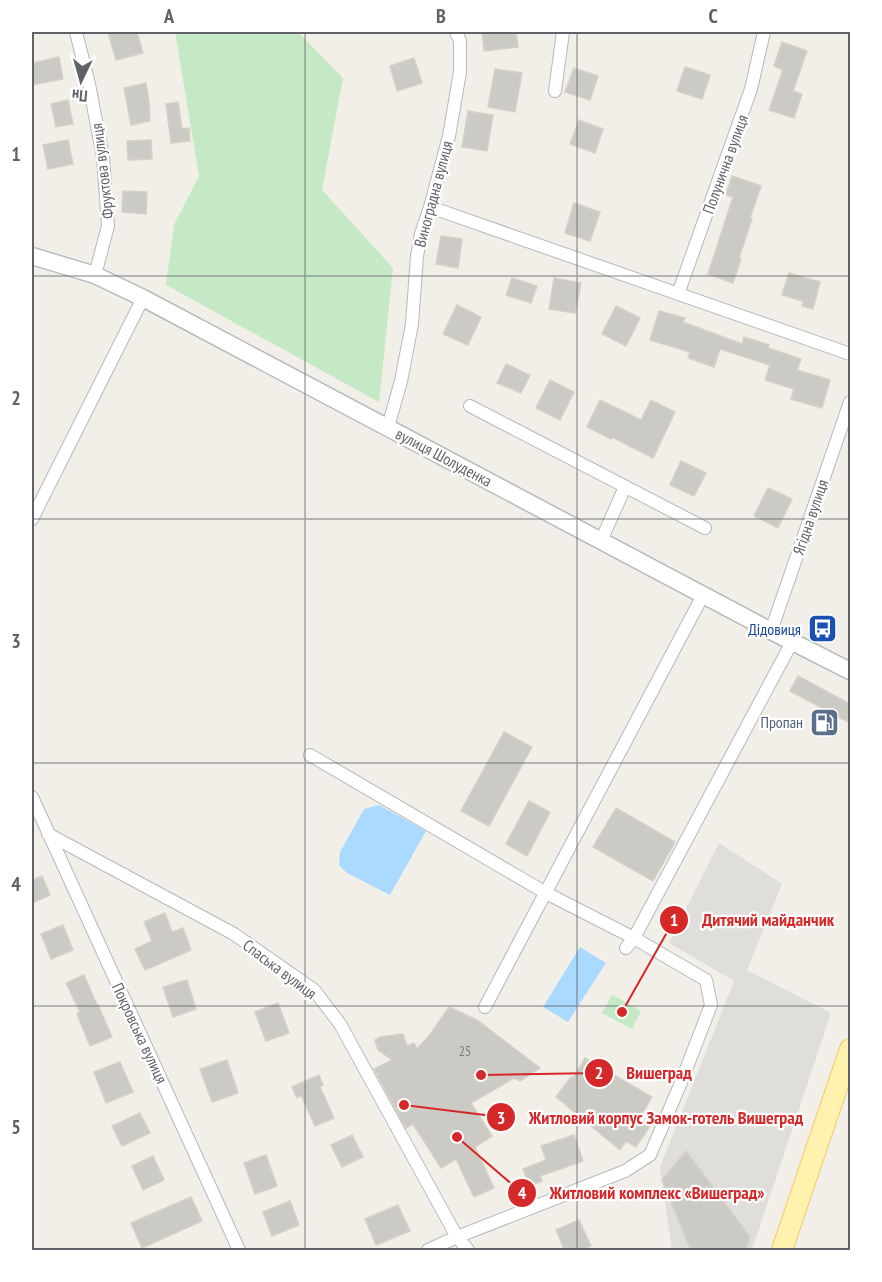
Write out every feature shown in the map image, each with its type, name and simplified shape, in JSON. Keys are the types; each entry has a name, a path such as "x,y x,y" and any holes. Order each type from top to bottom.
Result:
{"main road":[{"name":"вулиця Шолуденка","path":"32,256 94,275 143,298 850,672"},
{"path":"782,1251 850,1049"}],"street":[{"name":"Фруктова вулиця","path":"76,32 103,157 108,226 94,275"},
{"name":"Виноградна вулиця","path":"388,427 412,324 421,234 449,136 460,72 460,41 456,32"},
{"path":"555,91 563,32"},
{"name":"Полунична вулиця","path":"678,294 751,89 764,32"},
{"path":"430,207 850,354"},
{"path":"32,519 143,298"},
{"name":"Ягідна вулиця","path":"771,632 850,402"},
{"path":"470,406 705,528"},
{"path":"601,541 625,487"},
{"path":"485,1007 703,595"},
{"path":"630,943 792,642"},
{"path":"310,755 630,943 706,980 711,1005 650,1155 625,1171 428,1251"},
{"name":"Покровська вулиця","path":"32,797 239,1251"},
{"name":"Спаська вулиця","path":"48,834 234,934 314,990 340,1024 458,1237 468,1251"}],"shaded area":[{"path":"719,843 782,884 747,970 831,1013 752,1250 672,1250 660,1167 734,981 669,943"}],"green space":[{"path":"175,32 298,32 343,78 322,190 393,268 379,402 166,285 174,225 199,176"},
{"path":"612,995 641,1011 632,1029 602,1013"}],"water":[{"path":"379,805 426,831 390,895 347,873 339,865 340,852 364,809"},
{"path":"580,947 606,963 568,1022 543,1007"}],"building":[{"path":"108,32 137,32 143,53 116,60"},
{"path":"482,32 516,32 518,47 484,51"},
{"path":"782,42 807,51 793,91 802,94 794,118 769,110 783,70 774,66"},
{"path":"59,57 63,79 32,85 32,63"},
{"path":"414,58 422,83 397,91 390,66"},
{"path":"685,67 710,75 702,99 677,91"},
{"path":"574,68 598,76 590,100 565,92"},
{"path":"495,69 522,73 515,112 488,107"},
{"path":"146,83 150,121 131,125 124,88"},
{"path":"68,100 73,124 56,127 51,104"},
{"path":"178,102 182,129 189,128 190,141 171,143 166,104"},
{"path":"468,111 493,115 487,151 462,147"},
{"path":"579,120 603,129 595,153 570,144"},
{"path":"68,140 73,164 48,169 43,145"},
{"path":"151,140 152,159 128,160 127,141"},
{"path":"732,176 761,186 733,283 708,274 733,197 726,195"},
{"path":"123,191 147,192 146,214 122,212"},
{"path":"574,203 600,212 590,241 565,233"},
{"path":"441,236 462,239 458,268 436,264"},
{"path":"789,273 820,282 813,309 802,306 803,301 782,295"},
{"path":"512,278 537,286 531,303 506,295"},
{"path":"554,278 581,283 575,313 549,309"},
{"path":"457,305 481,317 468,345 443,334"},
{"path":"616,306 640,318 626,346 602,334"},
{"path":"659,311 685,318 683,322 742,344 744,337 801,359 797,370 830,380 822,408 791,399 794,389 765,380 770,365 720,349 714,367 688,358 690,352 650,340"},
{"path":"506,364 530,375 521,393 497,383"},
{"path":"550,380 574,392 560,420 536,408"},
{"path":"600,400 641,420 651,400 675,412 653,458 587,427"},
{"path":"681,461 706,473 694,496 670,485"},
{"path":"768,488 792,499 778,528 754,516"},
{"path":"798,676 850,704 850,723 790,691"},
{"path":"504,732 532,747 489,826 461,811"},
{"path":"529,801 550,812 527,856 506,844"},
{"path":"616,808 675,842 653,881 593,847"},
{"path":"42,876 50,895 32,903 32,880"},
{"path":"165,913 172,932 183,928 191,950 145,970 135,949 152,941 144,922"},
{"path":"63,925 73,950 51,959 41,934"},
{"path":"84,975 112,1037 90,1046 77,1014 80,1012 66,983"},
{"path":"187,980 196,1009 173,1017 163,987"},
{"path":"278,1003 289,1033 266,1041 255,1012"},
{"path":"449,1007 477,1020 540,1068 520,1081 514,1078 471,1103 492,1136 475,1147 494,1188 474,1197 456,1159 441,1168 413,1124 406,1128 374,1069 392,1060 378,1050 375,1040 380,1037 403,1034 407,1046 414,1043 417,1049"},
{"path":"585,1058 652,1097 639,1119 650,1126 636,1147 626,1141 620,1150 556,1097 571,1077 573,1078"},
{"path":"227,1060 238,1093 212,1102 200,1069"},
{"path":"120,1062 133,1092 106,1103 94,1072"},
{"path":"319,1075 323,1085 320,1087 334,1118 315,1126 301,1095 297,1098 292,1087"},
{"path":"140,1113 150,1133 122,1146 112,1126"},
{"path":"352,1135 363,1157 342,1167 331,1145"},
{"path":"574,1135 583,1161 540,1176 542,1181 529,1186 523,1169 546,1160 541,1146"},
{"path":"686,1151 750,1237 746,1251 691,1251 662,1180"},
{"path":"266,1155 277,1186 255,1194 244,1163"},
{"path":"153,1156 164,1180 143,1190 132,1166"},
{"path":"191,1197 202,1221 142,1248 131,1223"},
{"path":"290,1201 299,1225 272,1236 263,1212"},
{"path":"398,1205 410,1231 376,1245 365,1219"},
{"path":"579,1220 591,1246 580,1251 565,1251 556,1230"}],"place":[{"name":"Дідовиця","path":"822,629"},
{"name":"Пропан","path":"824,722"},
{"name":"Дитячий майданчик","path":"622,1012"},
{"name":"Вишеград","path":"481,1075"},
{"name":"Житловий корпус Замок-готель Вишеград","path":"404,1105"},
{"name":"Житловий комплекс «Вишеград»","path":"457,1137"}]}
